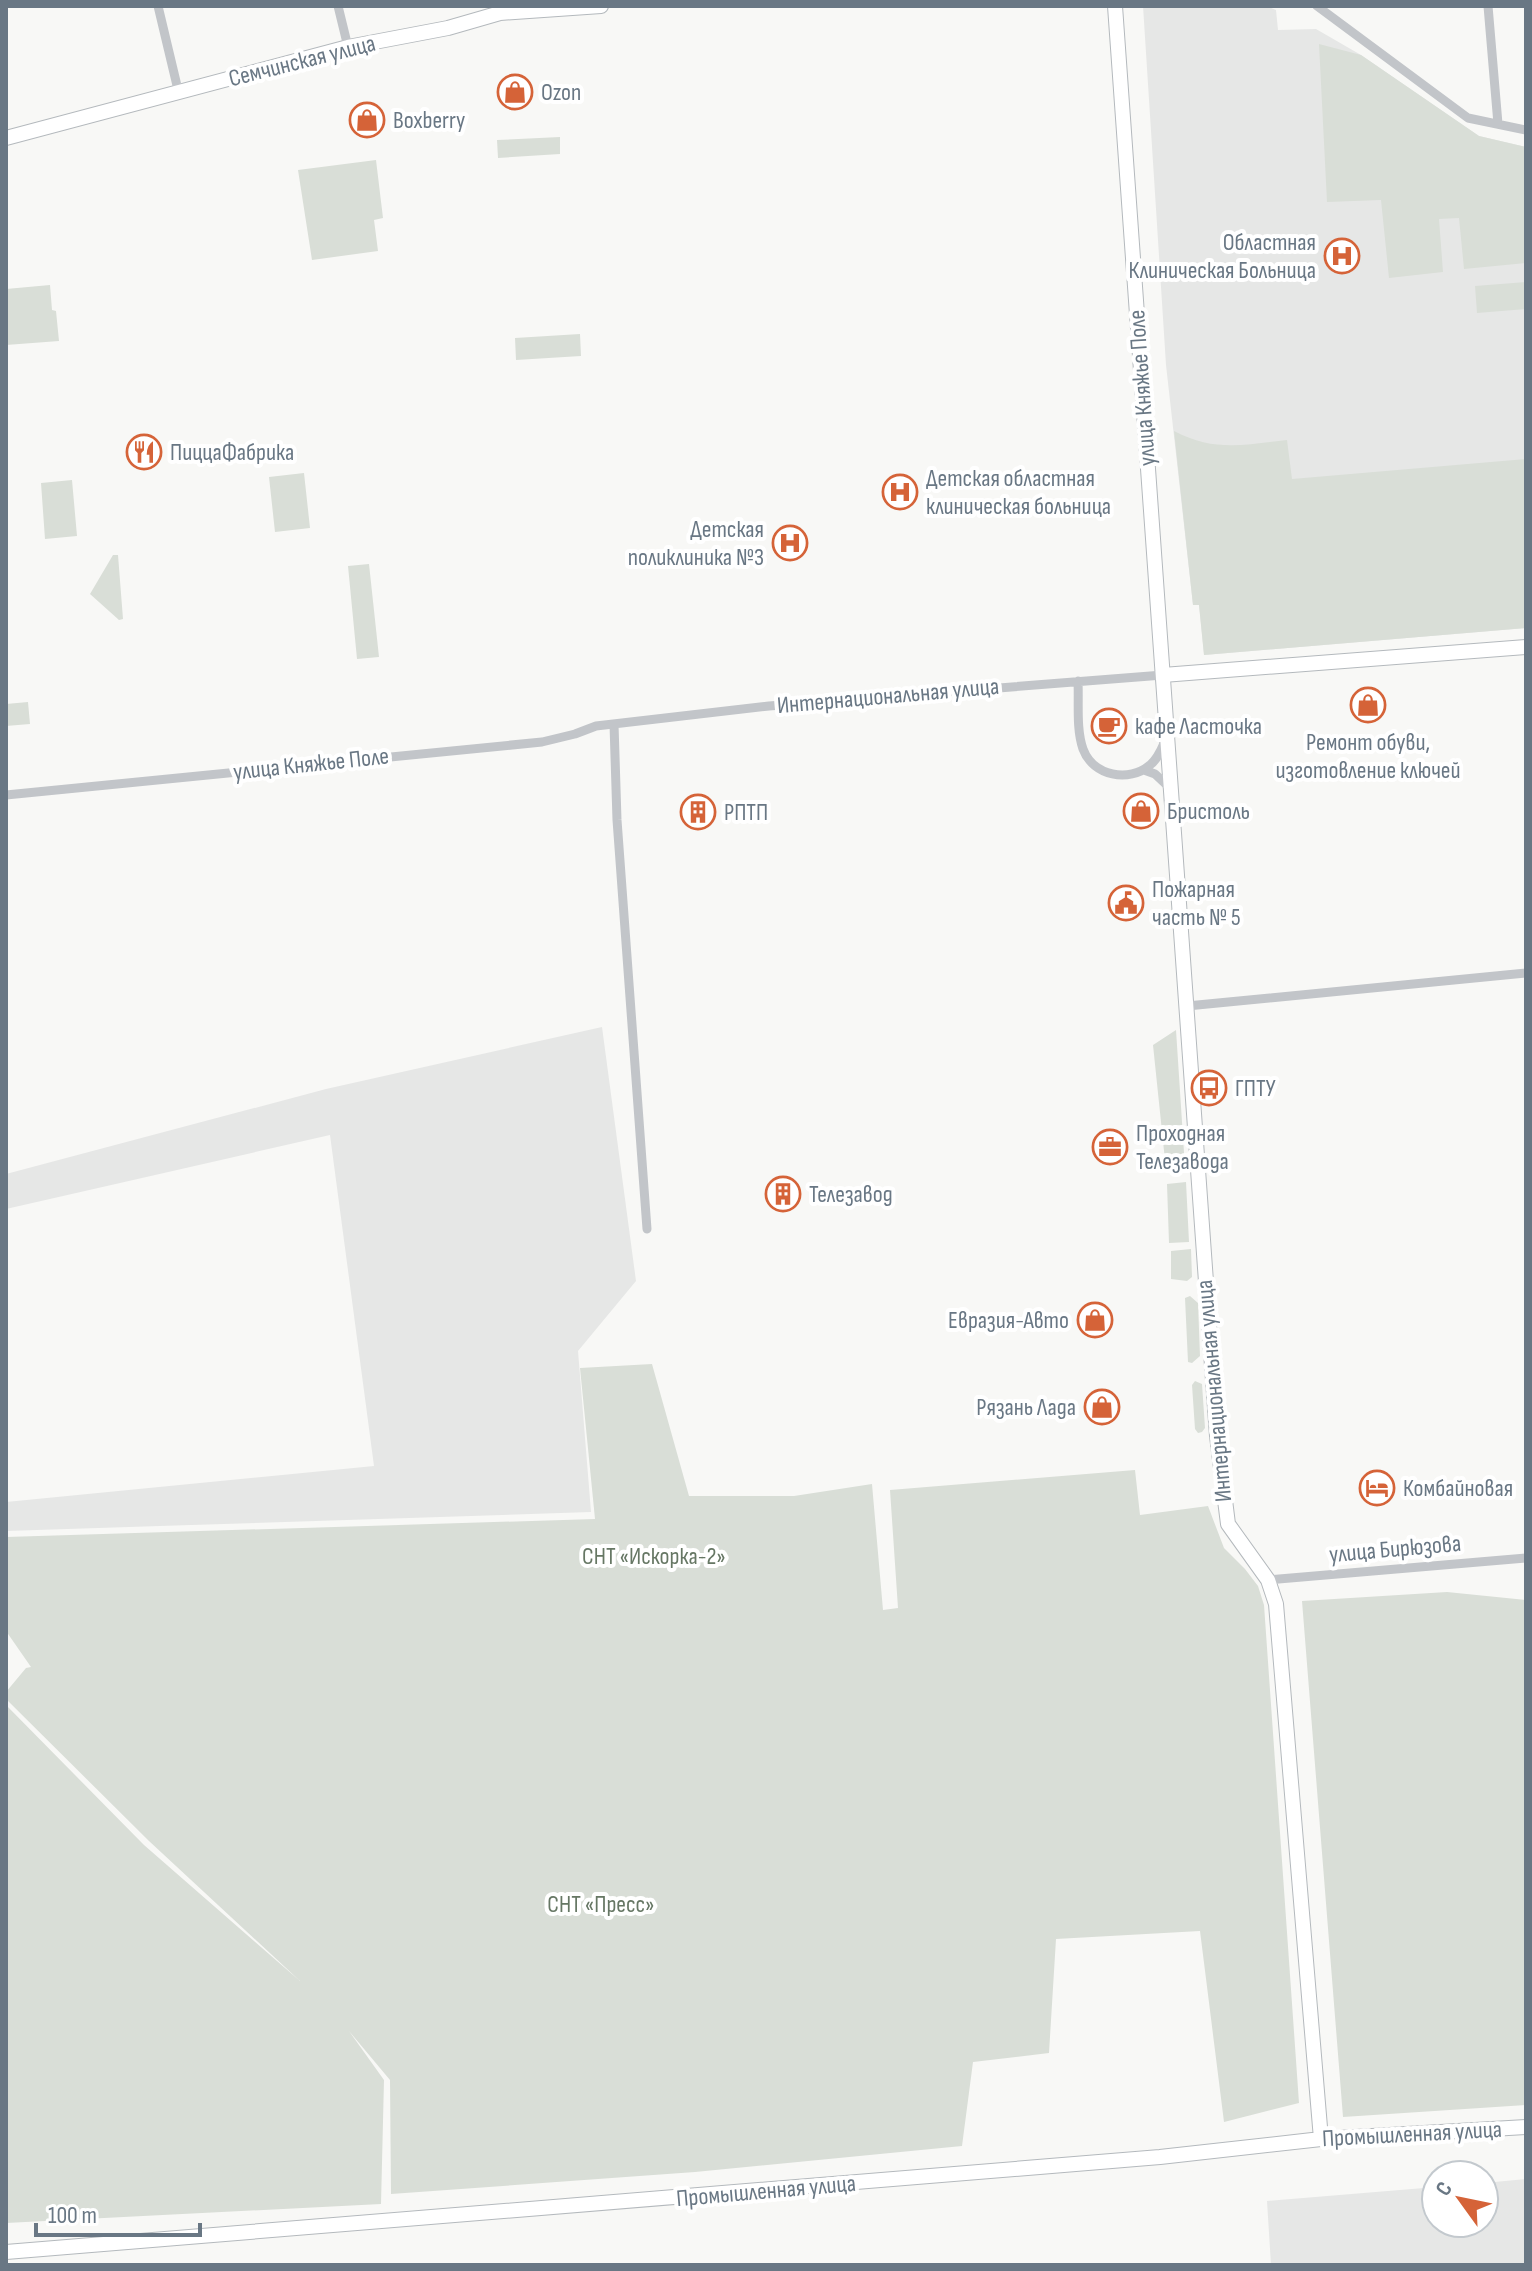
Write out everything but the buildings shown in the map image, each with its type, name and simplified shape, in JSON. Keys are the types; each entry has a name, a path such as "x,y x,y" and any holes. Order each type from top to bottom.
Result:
{"street":[{"path":"158,6 179,94"},
{"path":"338,6 348,47"},
{"name":"Семчинская улица","path":"6,138 348,47 448,28 500,9 601,6"},
{"name":"улица Княжье Поле","path":"1115,6 1163,675"},
{"path":"1317,6 1468,118 1526,130"},
{"path":"1488,6 1498,124"},
{"name":"Интернациональная улица","path":"614,724 769,706 1526,647"},
{"name":"Интернациональная улица","path":"1163,675 1224,1513 1233,1534 1268,1580 1276,1604 1321,2139"},
{"path":"1078,681 1079,730 1083,751 1088,759 1112,775 1125,776 1144,770 1158,756 1167,737"},
{"path":"614,724 618,835 647,1229"},
{"name":"улица Княжье Поле","path":"6,795 542,742 596,726 614,724"},
{"path":"1144,770 1155,774 1171,789"},
{"path":"1187,1006 1526,973"},
{"name":"улица Бирюзова","path":"1268,1580 1526,1558"},
{"name":"Промышленная улица","path":"6,2252 1114,2161 1321,2139 1526,2127"}],"shaded area":[{"name":"Областная Клиническая Больница","path":"1143,6 1266,6 1276,10 1278,30 1316,29 1361,55 1479,136 1526,147 1526,628 1204,655 1199,605 1193,605 1166,365"},
{"path":"602,1027 636,1281 578,1351 591,1512 6,1531 6,1502 374,1466 330,1135 6,1209 6,1174 326,1089"},
{"path":"1526,2179 1526,2265 1271,2265 1267,2201 1420,2188 1420,2239 1500,2239 1500,2181"}],"green space":[{"path":"1319,44 1361,55 1479,136 1526,147 1526,263 1464,269 1459,218 1439,219 1443,272 1389,278 1381,200 1327,202"},
{"path":"560,137 560,154 498,158 497,140"},
{"path":"376,160 383,218 374,220 378,251 312,260 298,170"},
{"path":"1526,282 1526,309 1477,313 1475,286"},
{"path":"50,285 59,341 6,345 6,289"},
{"path":"580,334 581,356 516,360 515,338"},
{"path":"1174,431 1216,444 1242,445 1287,440 1292,479 1526,459 1526,628 1204,655 1199,605 1193,605"},
{"path":"304,473 310,528 275,532 269,477"},
{"path":"72,480 77,536 45,539 41,483"},
{"path":"113,555 118,555 123,619 119,620 90,594"},
{"path":"369,564 379,657 357,659 348,566"},
{"path":"28,702 30,724 6,726 6,704"},
{"path":"1176,1030 1185,1168 1166,1170 1153,1045"},
{"path":"1186,1182 1189,1242 1169,1243 1167,1184"},
{"path":"1191,1249 1192,1277 1187,1281 1171,1279 1171,1251"},
{"path":"1190,1296 1198,1303 1200,1356 1192,1363 1188,1362 1185,1298"},
{"name":"СНТ «Пресс»","path":"652,1364 689,1496 794,1496 872,1484 883,1610 898,1608 890,1490 1135,1470 1140,1515 1208,1506 1224,1548 1258,1586 1264,1605 1299,2103 1224,2122 1200,1931 1056,1939 1049,2053 973,2062 962,2146 695,2172 391,2194 390,2080 349,2031 384,2080 381,2204 6,2223 6,1705 144,1845 300,1981 149,1841 6,1699 6,1692 26,1668 31,1667 6,1631 6,1537 595,1519 580,1368"},
{"path":"1195,1381 1202,1384 1205,1428 1198,1433 1195,1429 1192,1385"},
{"path":"1447,1592 1526,1600 1526,2105 1343,2117 1302,1601"}],"place":[{"name":"Ozon","path":"515,92"},
{"name":"Boxberry","path":"367,120"},
{"name":"Областная Клиническая Больница","path":"1342,256"},
{"name":"ПиццаФабрика","path":"144,452"},
{"name":"Детская областная клиническая больница","path":"900,492"},
{"name":"Детская поликлиника №3","path":"790,543"},
{"name":"Ремонт обуви, изготовление ключей","path":"1368,705"},
{"name":"кафе Ласточка","path":"1109,726"},
{"name":"Бристоль","path":"1141,811"},
{"name":"РПТП","path":"698,812"},
{"name":"Пожарная часть № 5","path":"1126,903"},
{"name":"ГПТУ","path":"1209,1088"},
{"name":"Проходная Телезавода","path":"1110,1147"},
{"name":"Телезавод","path":"783,1194"},
{"name":"Евразия-Авто","path":"1095,1320"},
{"name":"Рязань Лада","path":"1102,1407"},
{"name":"Комбайновая","path":"1377,1488"}],"park label":[{"name":"СНТ «Искорка-2»","path":"654,1556"}]}
